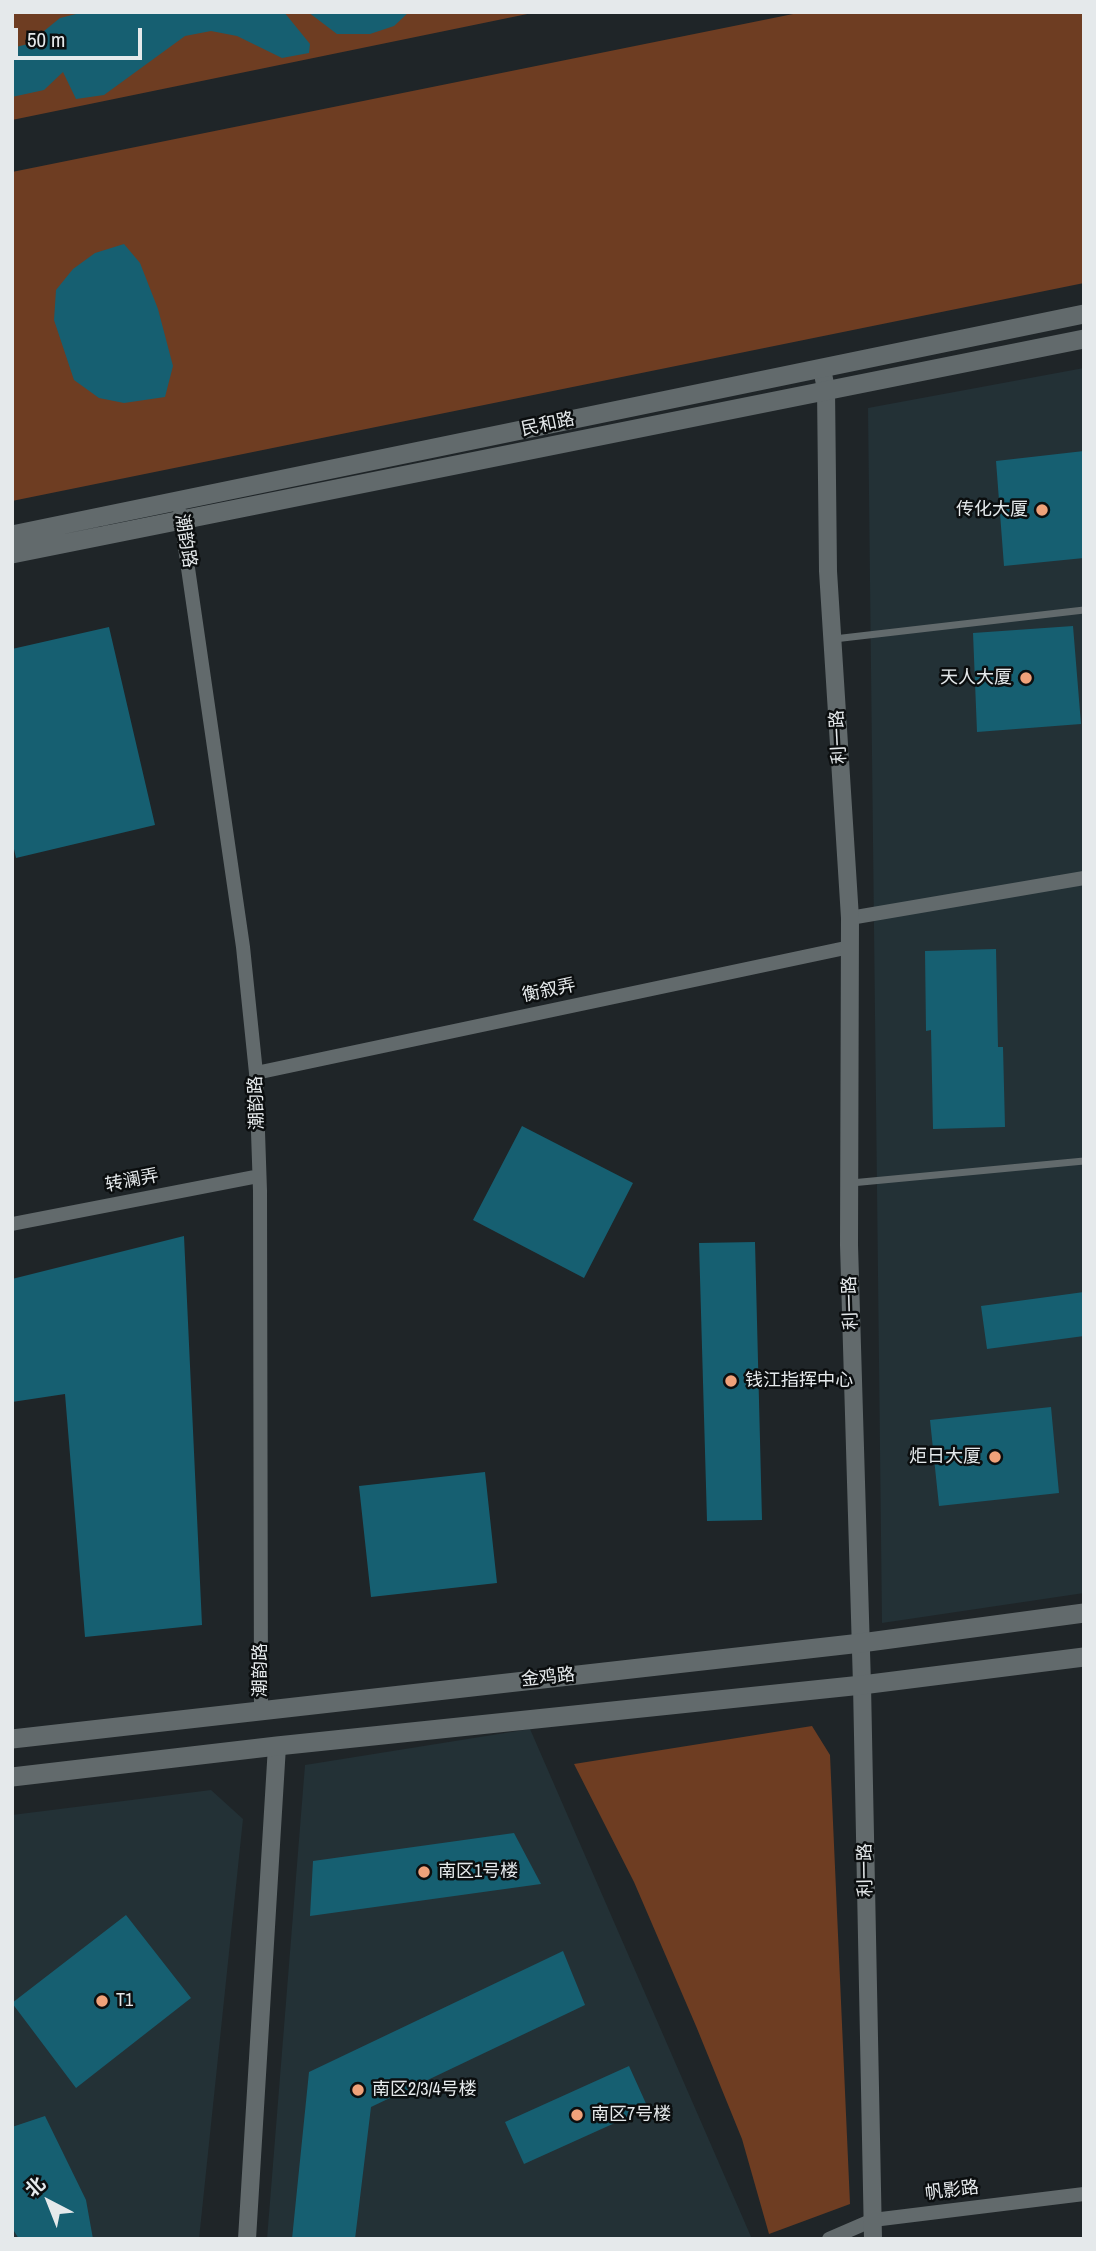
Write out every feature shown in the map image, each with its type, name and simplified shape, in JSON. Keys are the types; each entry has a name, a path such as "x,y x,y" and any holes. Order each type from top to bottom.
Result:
{"main road":[{"name":"民和路","path":"12,554 180,510 1084,314"},
{"name":"民和路","path":"12,535 180,510 1084,339"},
{"name":"金鸡路","path":"12,1738 861,1643 1084,1613"},
{"path":"12,1777 277,1746 862,1685 1084,1657"}],"street":[{"name":"利一路","path":"822,369 827,389 828,571 850,918 849,1184 873,2239"},
{"name":"潮韵路","path":"180,510 243,947 256,1073 260,1176 261,1711"},
{"path":"850,918 1084,878"},
{"name":"衡叙弄","path":"256,1073 850,947"},
{"name":"转澜弄","path":"12,1224 260,1176"},
{"path":"247,2239 277,1746"},
{"name":"帆影路","path":"829,2239 873,2220 1084,2194"}],"lane":[{"path":"834,639 1084,610"},
{"path":"849,1184 1084,1161"}],"shaded area":[{"path":"12,12 537,12 12,120"},
{"path":"803,12 1084,12 1084,283 12,501 12,172"},
{"path":"1084,368 1084,1593 882,1623 868,408"},
{"path":"812,1726 830,1755 850,2204 769,2234 742,2139 696,2026 634,1882 574,1764"},
{"path":"530,1729 752,2239 267,2239 305,1765"},
{"path":"211,1790 243,1819 199,2239 12,2239 12,1815"}],"building":[{"path":"84,12 284,12 310,44 309,53 282,58 237,36 211,31 185,36 104,95 76,99 63,72 44,90 12,97 12,48 28,44 60,18"},
{"path":"308,12 409,12 394,26 370,34 337,34"},
{"path":"124,244 140,263 158,309 173,366 165,397 124,403 99,398 74,380 54,320 56,290 73,269 95,253"},
{"name":"传化大厦","path":"1084,451 1084,558 1004,566 996,461"},
{"name":"天人大厦","path":"1073,626 1081,724 977,732 973,633"},
{"path":"109,627 155,825 16,858 12,840 12,649"},
{"path":"996,949 998,1047 1003,1047 1005,1127 933,1129 931,1030 926,1031 925,951"},
{"path":"522,1126 633,1183 584,1278 473,1220"},
{"path":"184,1236 202,1625 85,1637 65,1394 12,1402 12,1279"},
{"name":"钱江指挥中心","path":"755,1242 762,1520 707,1521 699,1243"},
{"path":"1084,1292 1084,1336 987,1349 981,1306"},
{"name":"炬日大厦","path":"1051,1407 1059,1493 939,1506 930,1420"},
{"path":"485,1472 497,1583 371,1597 359,1486"},
{"name":"南区1号楼","path":"514,1833 541,1884 310,1916 313,1861"},
{"name":"T1","path":"126,1915 191,1998 76,2088 12,2003"},
{"name":"南区2/3/4号楼","path":"563,1951 585,2005 371,2107 355,2239 292,2239 309,2072"},
{"name":"南区7号楼","path":"629,2066 648,2108 524,2164 505,2122"},
{"path":"45,2116 86,2200 93,2239 19,2239 12,2228 12,2127"}],"place":[{"name":"传化大厦","path":"1042,510"},
{"name":"天人大厦","path":"1026,678"},
{"name":"钱江指挥中心","path":"731,1381"},
{"name":"炬日大厦","path":"995,1457"},
{"name":"南区1号楼","path":"424,1872"},
{"name":"T1","path":"102,2001"},
{"name":"南区2/3/4号楼","path":"358,2090"},
{"name":"南区7号楼","path":"577,2115"}]}
